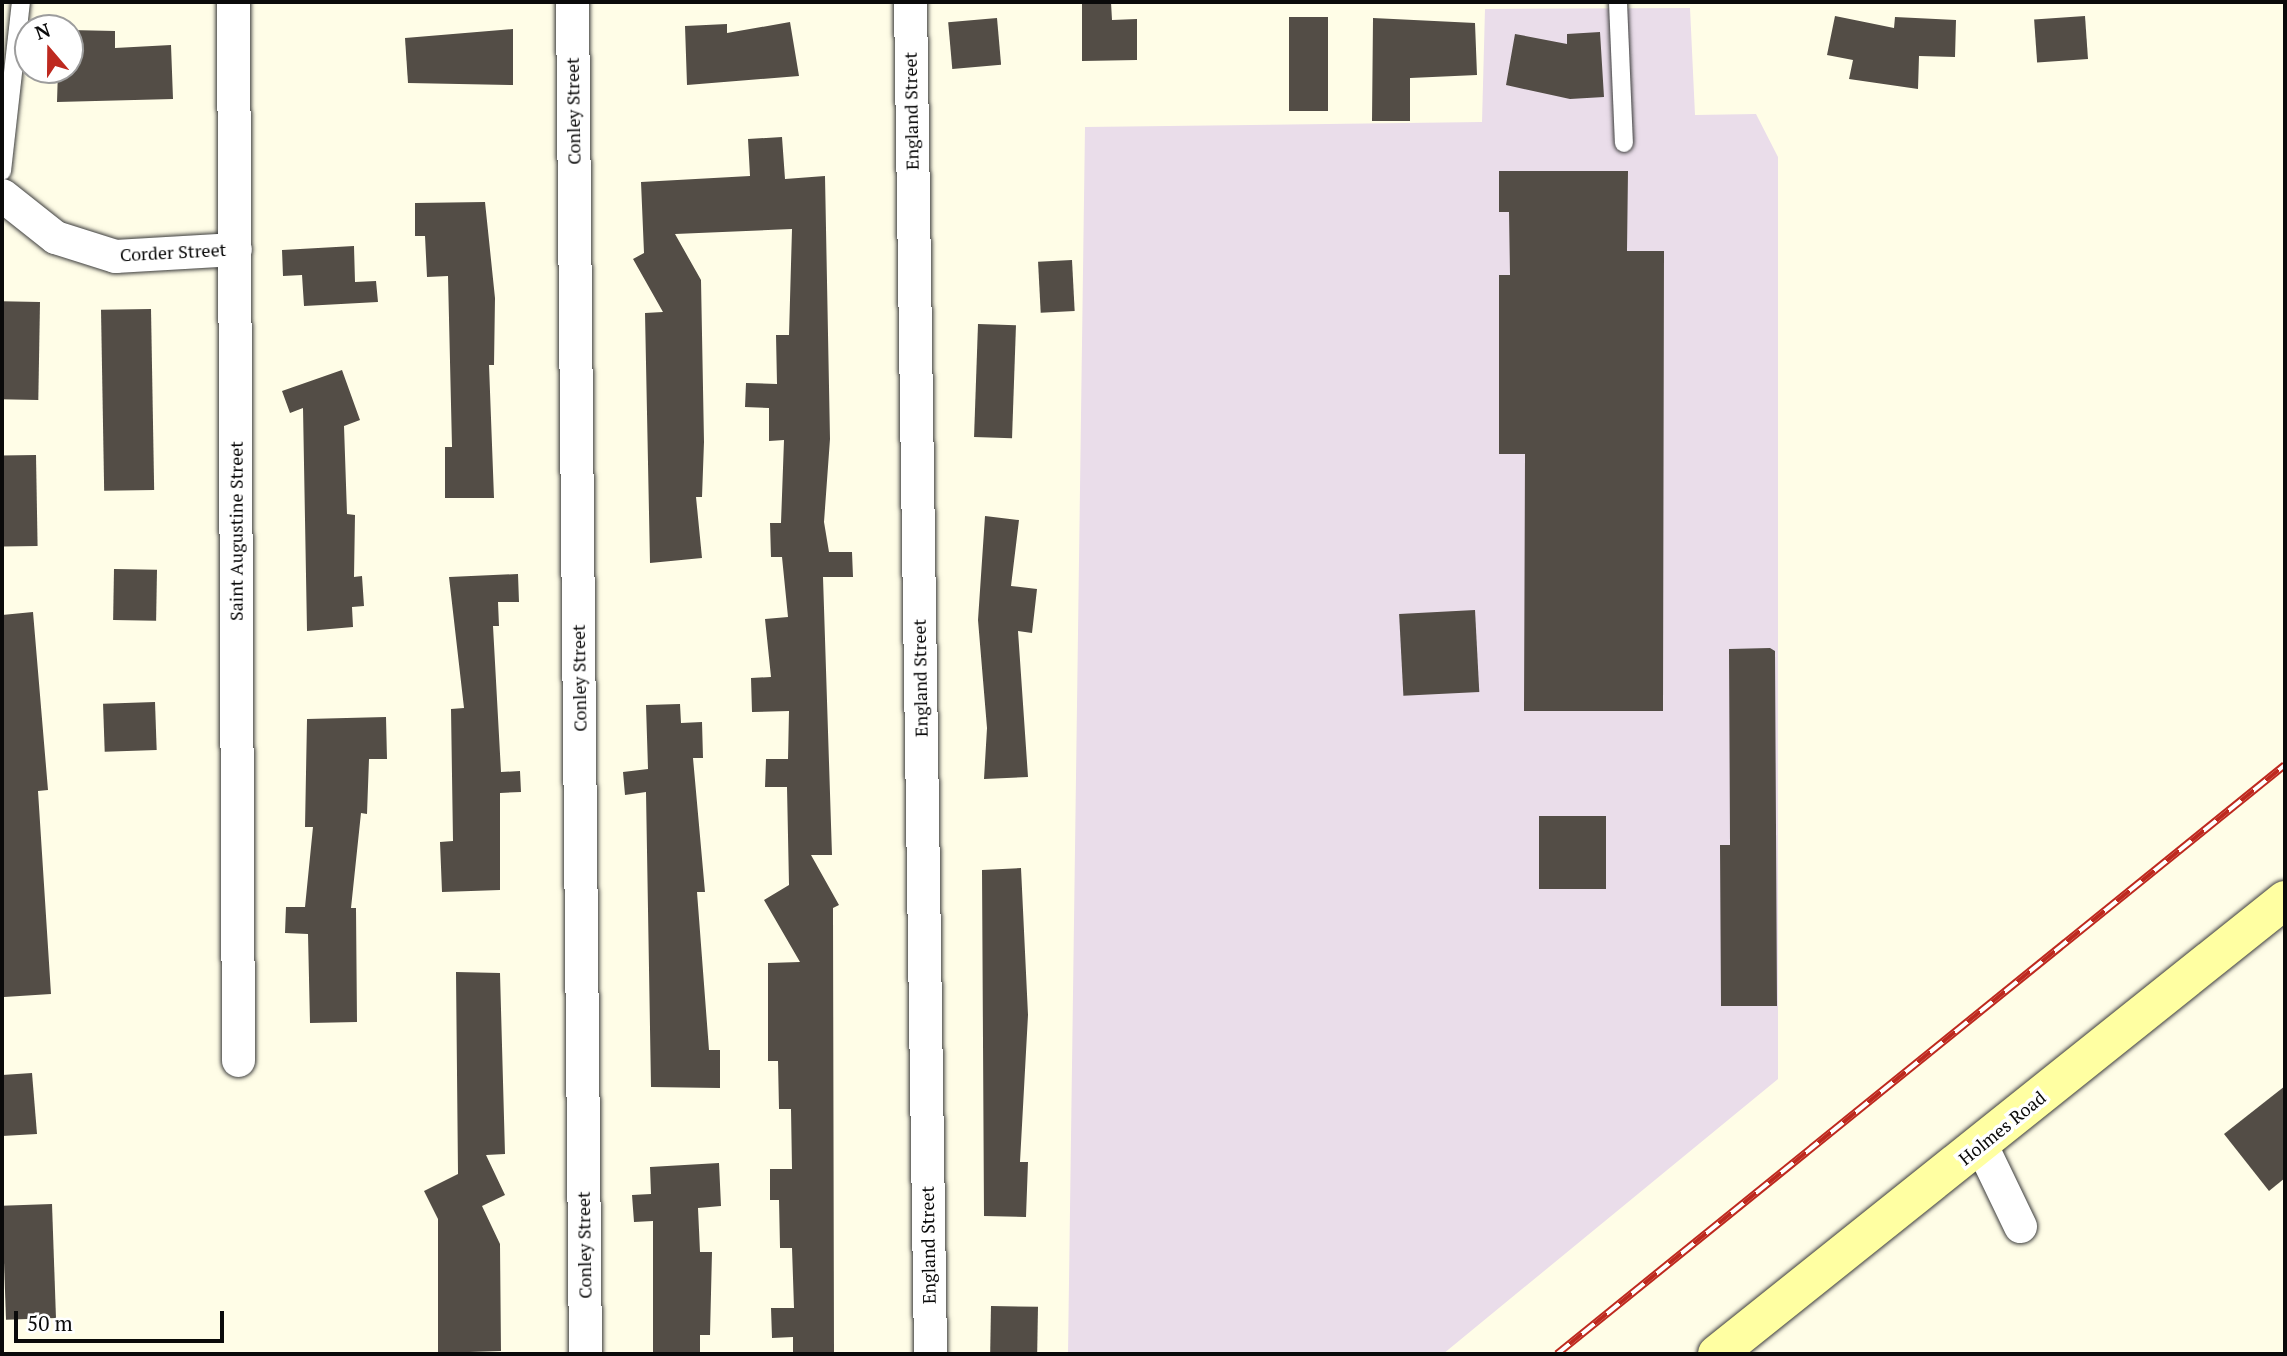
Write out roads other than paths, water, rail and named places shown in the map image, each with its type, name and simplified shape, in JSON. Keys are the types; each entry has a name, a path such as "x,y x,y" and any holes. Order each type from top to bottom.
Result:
{"main road":[{"name":"Holmes Road","path":"1717,1354 1982,1145 2285,900"}],"street":[{"name":"Saint Augustine Street","path":"233,2 238,1060"},
{"name":"Conley Street","path":"572,2 585,1354"},
{"name":"England Street","path":"910,2 930,1354"},
{"name":"Corder Street","path":"2,195 55,237 116,256 235,249"},
{"path":"1982,1145 2020,1226"}],"lane":[{"path":"2,172 21,2"},
{"path":"1618,2 1624,143"}],"railway":[{"path":"1557,1354 2285,765"}]}
